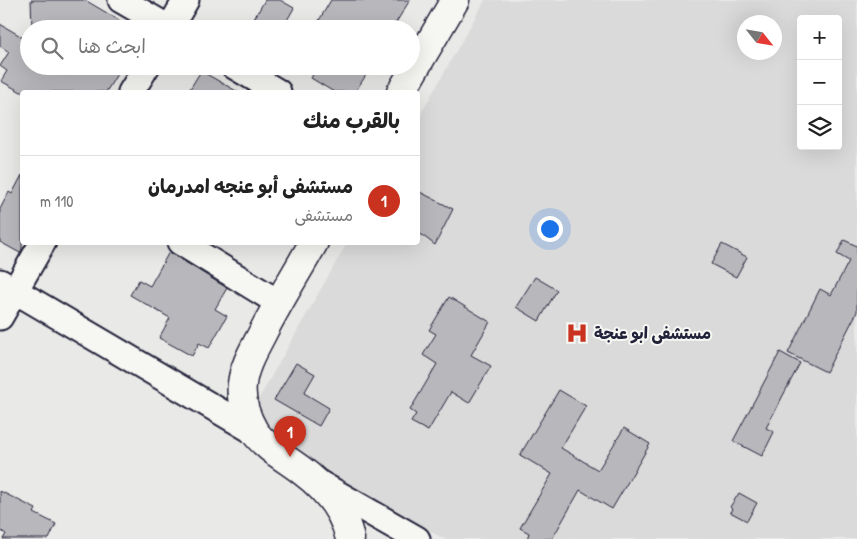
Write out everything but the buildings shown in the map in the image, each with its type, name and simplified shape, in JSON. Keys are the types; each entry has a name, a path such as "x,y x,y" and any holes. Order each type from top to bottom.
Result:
{"street":[{"path":"121,0 156,20"},
{"path":"175,20 186,0"},
{"path":"420,60 455,0"},
{"path":"132,90 141,75"},
{"path":"249,75 275,90"},
{"path":"402,90 411,75"},
{"path":"0,317 8,287 41,245"},
{"path":"185,245 279,303"},
{"path":"312,245 245,368 242,384 242,401 247,417 255,432 267,445 316,481 417,539"},
{"path":"8,287 255,432"},
{"path":"316,481 330,496 341,514 350,539"}],"shaded area":[{"name":"مستشفى ابو عنجة","path":"485,0 857,0 857,539 444,539 245,423 346,245 420,245 420,115"}],"place":[{"name":"مستشفى ابو عنجة","path":"577,333"},
{"name":"مستشفى أبو عنجه امدرمان","path":"290,457"}]}
